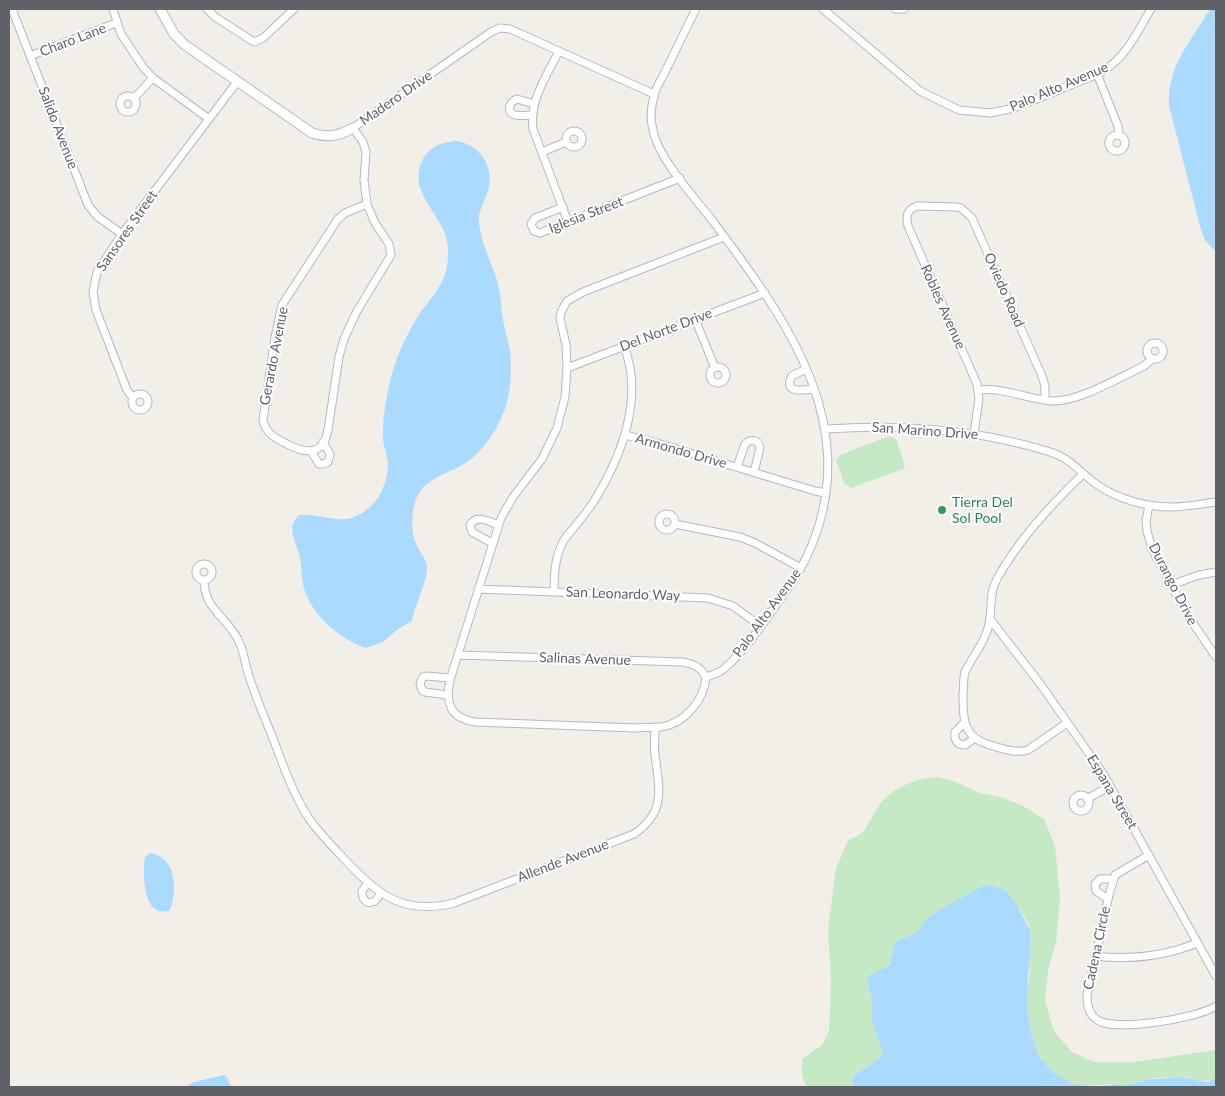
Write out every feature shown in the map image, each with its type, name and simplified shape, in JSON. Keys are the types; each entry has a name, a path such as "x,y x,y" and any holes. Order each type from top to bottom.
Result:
{"street":[{"name":"Salido Avenue","path":"12,9 88,205 98,217 122,234"},
{"path":"112,9 116,23 136,58 153,78 208,119"},
{"name":"Madero Drive","path":"160,9 174,34 185,45 312,134 322,136 334,136 353,128 495,29 500,28 510,29 654,94"},
{"path":"207,9 254,42 263,38 294,9"},
{"name":"Palo Alto Avenue","path":"696,9 654,94 651,119 653,132 663,154 765,293 806,369 826,429 828,466 826,493 814,540 801,568 760,626 726,668 706,677"},
{"name":"Palo Alto Avenue","path":"823,9 920,91 959,110 976,112 1001,111 1014,108 1110,67 1119,60 1151,9"},
{"path":"895,9 904,9"},
{"name":"Charo Lane","path":"30,56 116,23"},
{"path":"559,51 534,104 532,115 533,129 568,222"},
{"path":"1097,74 1118,126 1119,135"},
{"path":"134,98 153,78"},
{"name":"Sansores Street","path":"133,398 127,390 94,301 93,292 97,272 122,234 237,82"},
{"path":"532,115 514,115 509,106 510,102 517,99 534,104"},
{"path":"314,450 323,442 327,434 335,380 344,339 357,311 390,258 389,244 375,223 367,204 364,182 365,149 353,128"},
{"path":"542,152 566,142"},
{"name":"Iglesia Street","path":"563,207 535,218 532,227 534,230 540,233 680,178"},
{"name":"Gerardo Avenue","path":"323,442 330,454 330,460 326,464 320,465 316,462 314,450 302,452 274,437 266,430 263,422 280,310 290,290 338,218 367,204"},
{"name":"Robles Avenue","path":"936,206 916,206 911,208 906,218 979,390"},
{"name":"Oviedo Road","path":"936,206 961,208 972,218 1042,376 1045,386 1045,400"},
{"path":"706,677 703,690 695,706 690,711 673,723 655,727 475,722 458,716 449,705 447,695 450,678 498,525 507,506 535,470 550,443 561,414 565,397 567,368 566,345 560,318 567,301 583,292 724,237"},
{"name":"Del Norte Drive","path":"567,368 765,293"},
{"path":"696,319 715,368"},
{"path":"554,592 555,566 565,539 588,511 605,484 625,434 632,399 632,382 631,366 624,346"},
{"path":"974,433 979,390 1000,390 1045,400 1070,400 1144,366 1152,359"},
{"path":"806,369 792,376 791,387 798,391 814,389"},
{"name":"San Marino Drive","path":"826,429 868,427 974,433 1057,454 1068,459 1083,474 1123,498 1149,505 1171,507 1216,502"},
{"name":"Armondo Drive","path":"625,434 826,493"},
{"name":"Armondo Drive","path":"738,467 745,444 754,440 758,442 760,448 754,472"},
{"path":"1067,723 1023,752 1008,750 982,742 975,738 964,723 964,676 988,630 991,597 997,579 1023,538 1038,519 1083,474"},
{"name":"Durango Drive","path":"1149,505 1146,521 1149,540 1158,561 1191,621 1216,657"},
{"path":"492,543 472,532 470,525 473,520 478,519 498,525"},
{"path":"675,524 740,537 801,568"},
{"path":"1171,585 1199,575 1216,572"},
{"name":"Allende Avenue","path":"204,580 204,591 211,606 238,639 262,711 290,781 303,807 320,832 368,883 380,894 396,901 427,907 454,903 634,834 652,816 660,795 655,752 655,727"},
{"name":"San Leonardo Way","path":"478,589 708,598 733,606 760,626"},
{"name":"Espana Street","path":"990,619 1041,685 1104,775 1216,976"},
{"name":"Salinas Avenue","path":"458,655 682,662 697,666 706,677"},
{"path":"447,695 425,692 420,687 420,683 423,677 426,676 450,678"},
{"path":"964,723 955,732 955,740 961,745 965,745 975,738"},
{"path":"1087,798 1110,786"},
{"name":"Cadena Circle","path":"1149,855 1115,875 1087,995 1090,1013 1103,1024 1133,1024 1181,1018 1203,1013 1216,1006"},
{"name":"Cadena Circle","path":"1108,899 1096,891 1095,884 1100,879 1114,880"},
{"name":"Allende Avenue","path":"368,883 362,891 366,902 378,900 380,894"},
{"path":"1095,956 1124,958 1169,952 1197,943"}],"green space":[{"path":"890,436 896,439 905,465 903,469 851,488 845,485 836,461 840,455"},
{"path":"936,777 951,780 980,793 1001,797 1023,806 1044,819 1055,846 1060,897 1056,943 1048,970 1045,1001 1054,1031 1072,1052 1094,1062 1134,1062 1216,1050 1216,1078 1202,1081 1166,1077 1145,1080 1126,1086 1116,1084 1085,1086 1063,1080 1054,1073 1040,1056 1028,1023 1027,1002 1031,952 1029,927 1019,908 1002,888 937,911 926,920 917,933 896,941 889,966 868,985 872,1001 872,1020 883,1056 853,1076 853,1087 806,1087 802,1075 802,1059 822,1045 829,1031 831,982 828,929 836,869 848,840 863,831 880,804 891,793 913,782"}],"water":[{"path":"1210,9 1216,9 1216,252 1205,240 1201,230 1169,106 1169,91 1176,66"},
{"path":"456,141 471,146 479,152 485,160 489,174 490,182 479,216 479,223 486,252 497,280 510,351 511,375 509,391 506,407 493,434 484,446 467,462 430,482 419,494 415,502 412,519 413,530 415,541 424,558 427,570 412,621 398,629 383,642 366,648 346,639 328,625 313,608 304,588 300,558 292,529 299,515 336,519 352,518 375,502 383,487 388,465 383,439 383,426 392,373 409,332 441,284 448,262 446,238 421,190 418,176 419,170 424,157 434,147"},
{"path":"150,853 165,860 173,875 174,894 170,910 161,911 154,908 149,902 144,883 144,864 145,857"},
{"path":"985,885 1002,888 1014,900 1030,930 1031,955 1028,975 1027,1013 1032,1037 1039,1056 1056,1075 1073,1084 1094,1087 853,1087 853,1076 883,1056 872,1020 872,1001 868,985 869,975 889,966 896,941 916,933 926,920 937,911"},
{"path":"224,1075 227,1077 231,1087 185,1087 194,1082"},
{"path":"1179,1077 1207,1082 1216,1078 1216,1087 1094,1087 1117,1084 1124,1086 1145,1080"}],"place":[{"name":"Tierra Del Sol Pool","path":"942,510"}]}
